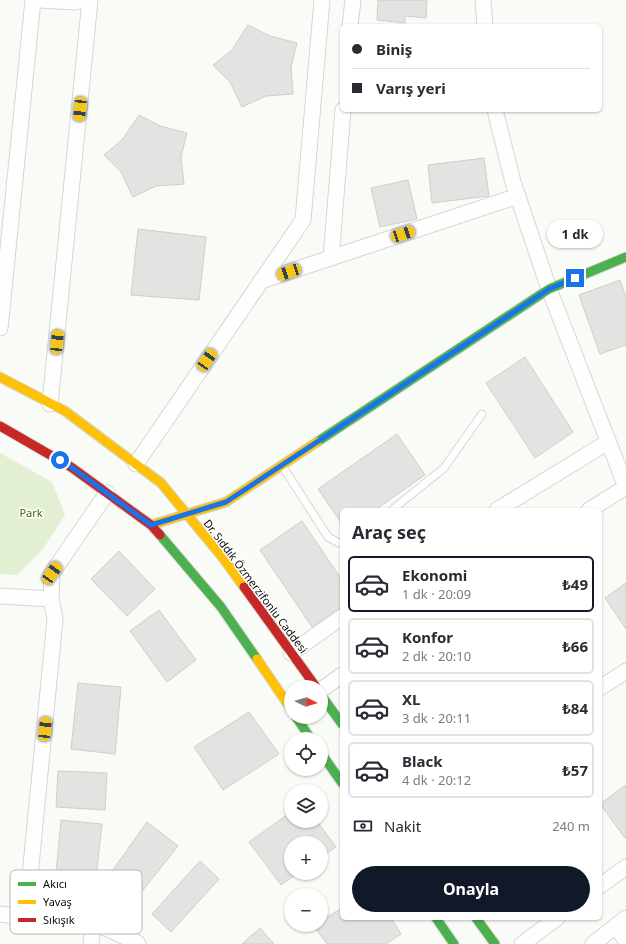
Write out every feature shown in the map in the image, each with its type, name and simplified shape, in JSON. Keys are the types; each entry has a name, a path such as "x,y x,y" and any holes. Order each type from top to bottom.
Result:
{"main road":[{"path":"151,525 226,502 549,289 626,257"},
{"name":"Dr. Sıddık Özmerzifonlu Caddesi","path":"0,378 65,411 161,483 223,558 311,680"},
{"path":"0,426 71,467 151,525 221,606 284,699"},
{"path":"328,705 340,721"},
{"path":"328,763 340,780"},
{"path":"437,920 454,944"},
{"path":"477,920 495,944"}],"street":[{"path":"0,328 33,0"},
{"path":"40,0 74,2 85,0"},
{"path":"50,404 90,0"},
{"path":"136,464 303,220 322,0"},
{"path":"350,24 353,0"},
{"path":"483,0 485,24"},
{"path":"331,258 344,112"},
{"path":"496,112 513,182 549,289 626,487 592,508"},
{"path":"261,281 518,196"},
{"path":"500,508 608,442"},
{"path":"31,870 56,619 50,599 52,573 107,493"},
{"path":"0,596 50,599"},
{"path":"291,653 340,618"},
{"path":"602,687 626,671"},
{"path":"328,685 340,676"},
{"path":"602,885 626,867"},
{"path":"0,914 10,915"},
{"path":"522,944 554,920"},
{"path":"593,944 621,922 626,941"},
{"path":"91,944 92,934"},
{"path":"119,934 138,944"}],"lane":[{"path":"394,508 444,468 482,414"},
{"path":"282,465 328,537 340,543"}],"green space":[{"name":"Park","path":"0,453 52,482 65,515 43,549 17,575 0,574"}],"building":[{"path":"378,0 427,0 426,18 405,16 405,23 377,20"},
{"path":"248,25 270,36 297,43 291,67 293,94 266,96 242,107 230,82 213,65 232,50"},
{"path":"139,115 160,126 187,133 181,157 184,184 156,186 133,197 121,172 104,155 122,140"},
{"path":"484,158 489,196 432,203 428,165"},
{"path":"408,180 417,219 380,227 371,188"},
{"path":"138,229 206,237 199,300 131,295"},
{"path":"620,280 626,297 626,345 600,354 579,295"},
{"path":"525,357 573,432 535,458 486,383"},
{"path":"397,434 425,475 378,508 340,508 340,521 318,489"},
{"path":"302,521 340,577 340,608 312,627 260,550"},
{"path":"119,551 155,589 127,616 91,579"},
{"path":"626,583 626,629 605,598"},
{"path":"159,610 196,660 167,682 130,631"},
{"path":"78,683 121,687 115,754 71,749"},
{"path":"249,712 279,754 223,790 194,747"},
{"path":"58,771 107,773 105,810 56,807"},
{"path":"626,785 626,838 602,807 602,803"},
{"path":"284,817 284,828 322,828 328,836 284,836 284,880 288,880 281,885 249,842"},
{"path":"61,820 102,824 97,870 56,870"},
{"path":"147,822 178,846 142,891 142,870 113,870"},
{"path":"328,836 336,847 328,852"},
{"path":"200,861 219,879 171,932 152,914"},
{"path":"340,909 340,920 392,920 401,934 386,944 327,944 318,932 328,932 328,917"},
{"path":"260,928 274,944 242,944"}],"traffic: fast":[{"path":"317,442 549,289 626,257"},
{"path":"160,535 221,607 257,659"},
{"path":"328,705 340,721"},
{"path":"301,724 306,732"},
{"path":"328,763 340,780"},
{"path":"437,920 454,944"},
{"path":"477,920 495,944"}],"traffic: slow":[{"path":"0,377 65,411 161,483 223,558 244,587"},
{"path":"151,525 226,502 317,442"},
{"path":"257,659 284,699"}],"traffic: jam":[{"path":"0,426 71,467 151,525 160,535"},
{"path":"244,587 311,680"}],"route":[{"path":"60,460 151,525 226,502 549,289 575,278"}]}
